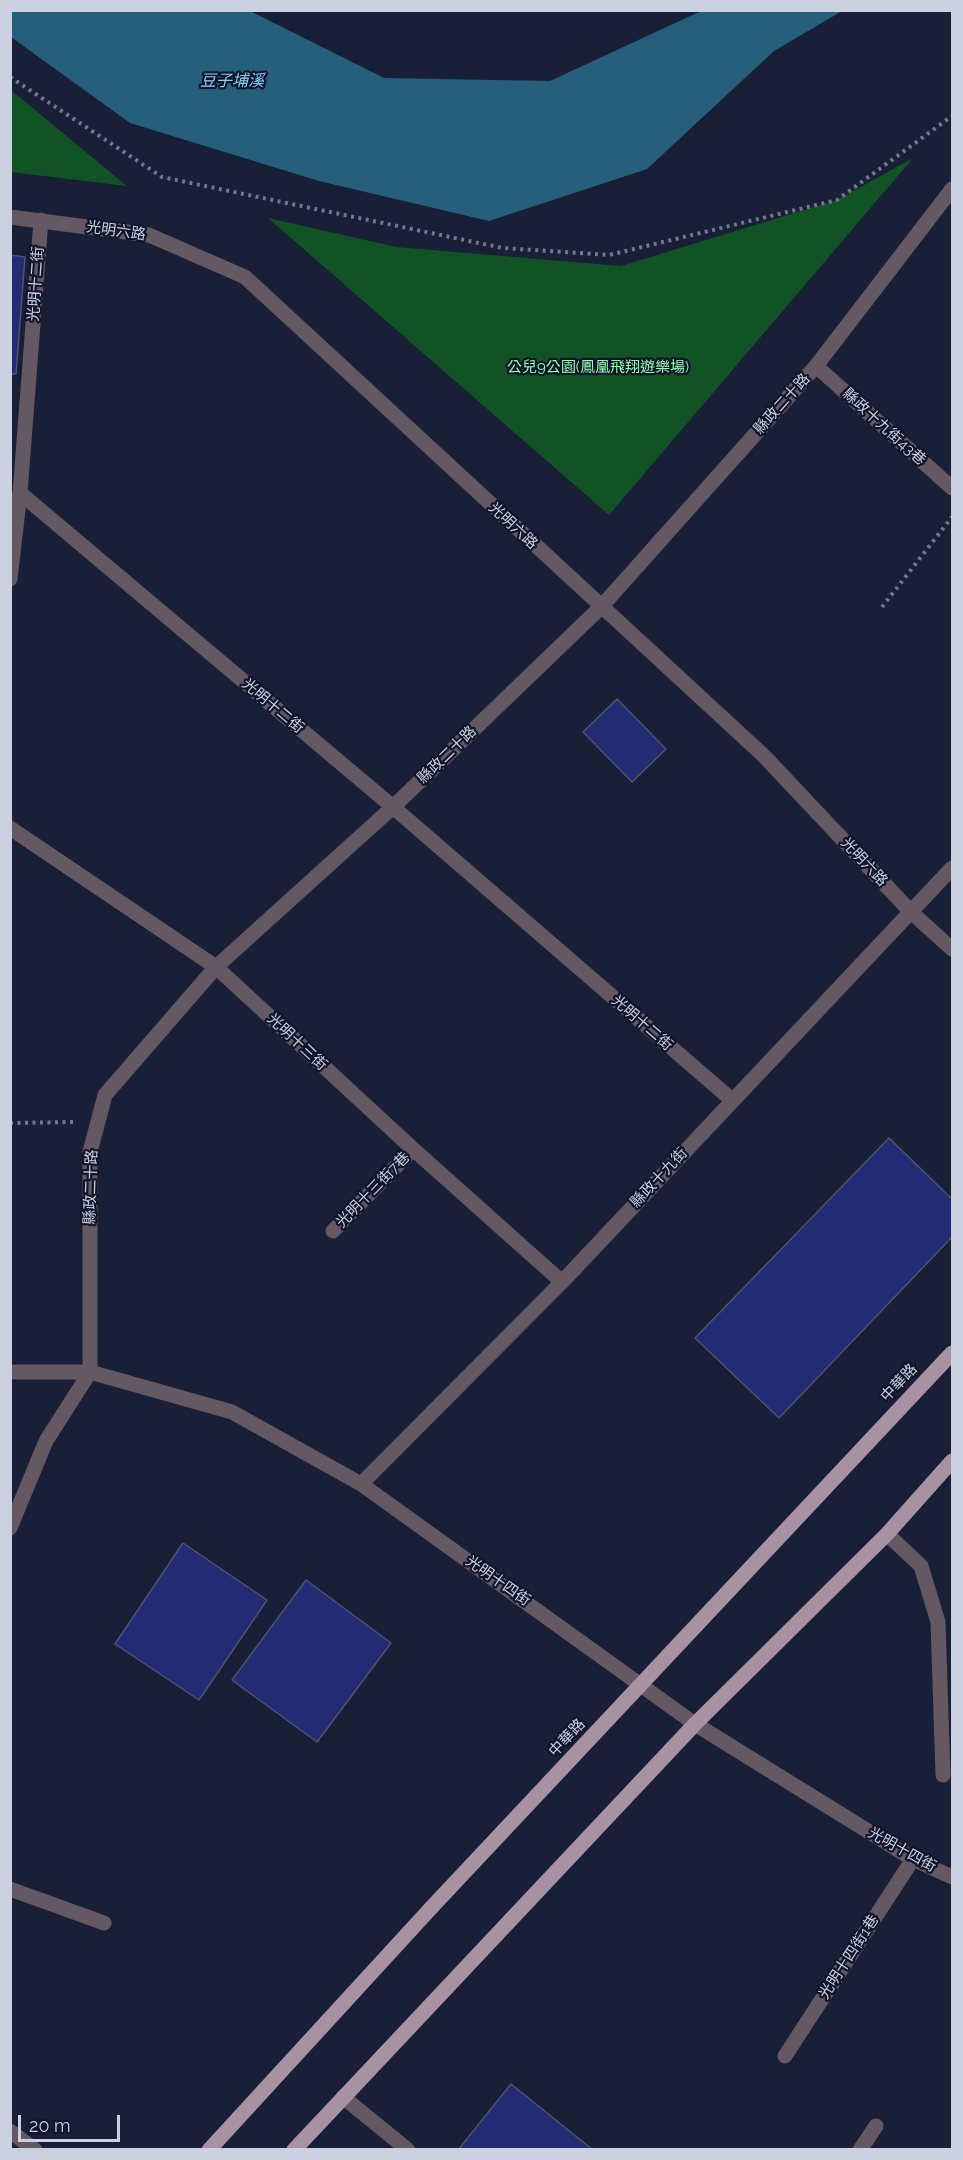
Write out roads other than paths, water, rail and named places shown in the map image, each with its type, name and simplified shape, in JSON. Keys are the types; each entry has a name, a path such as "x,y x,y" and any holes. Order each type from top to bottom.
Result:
{"main road":[{"name":"中華路","path":"209,2150 431,1908 643,1685 952,1353"},
{"path":"294,2150 695,1724 887,1534 952,1461"}],"street":[{"name":"縣政二十路","path":"90,1372 90,1152 105,1095 216,967 393,807 601,607 816,366 952,189"},
{"name":"光明六路","path":"10,217 149,235 245,277 764,756 911,912 952,949"},
{"name":"光明十二街","path":"41,220 20,493 393,807 732,1100"},
{"name":"縣政十九街43巷","path":"816,366 952,488"},
{"path":"10,579 20,493"},
{"name":"光明十三街","path":"10,828 216,967 413,1149 562,1282"},
{"name":"縣政十九街","path":"361,1484 562,1282 952,868"},
{"name":"光明十三街7巷","path":"333,1231 413,1149"},
{"name":"光明十四街","path":"10,1372 90,1372 232,1412 361,1484 695,1724 913,1859 952,1877"},
{"path":"10,1528 46,1441 90,1372"},
{"path":"887,1534 921,1566 938,1622 943,1775"},
{"name":"光明十四街1巷","path":"785,2055 913,1859"},
{"path":"10,1889 104,1923"},
{"path":"342,2097 408,2150"},
{"path":"860,2150 876,2126"},
{"path":"10,2131 35,2150"}],"water":[{"name":"豆子埔溪","path":"11,10 250,11 384,78 550,81 701,11 842,11 774,51 647,169 489,221 319,181 130,123 11,37"}],"park label":[{"name":"公兒9公園(鳳凰飛翔遊樂場)","path":"598,367"}]}
